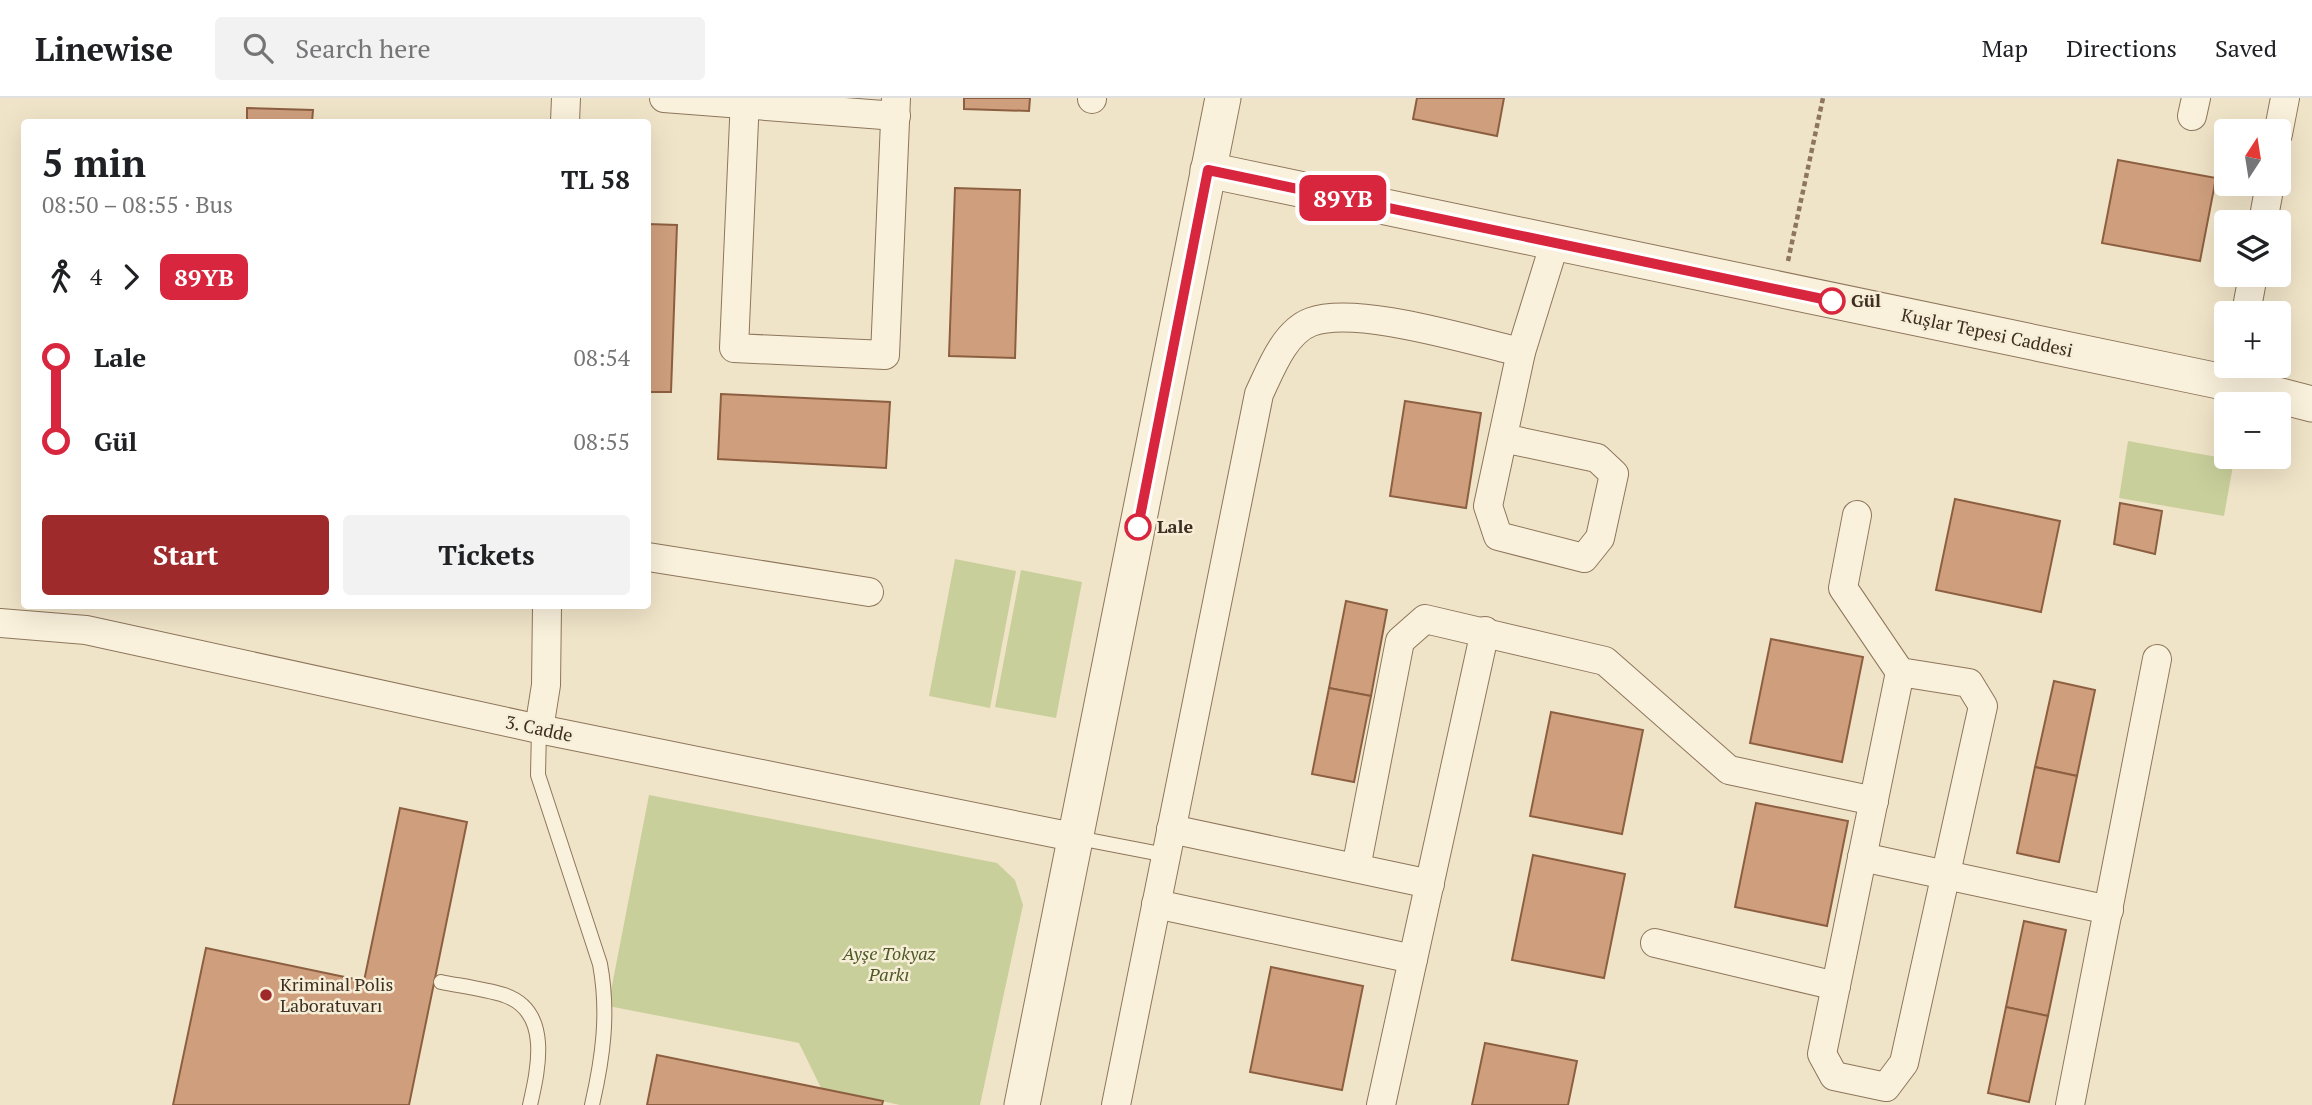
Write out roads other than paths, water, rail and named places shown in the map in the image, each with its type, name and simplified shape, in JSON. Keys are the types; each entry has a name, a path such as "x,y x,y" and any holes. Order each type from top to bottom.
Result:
{"street":[{"path":"565,119 566,98"},
{"path":"664,98 745,101 896,107 885,355 734,348 745,101"},
{"path":"1022,1105 1078,838 1223,98"},
{"path":"2281,119 2285,98"},
{"name":"Kuşlar Tepesi Caddesi","path":"1208,170 1781,290 2214,371"},
{"path":"1503,438 1597,458 1614,474 1600,538 1584,558 1498,536 1488,506 1521,352 1555,242"},
{"path":"1116,1105 1259,394 1281,348 1310,322 1358,317 1521,352"},
{"name":"Kuşlar Tepesi Caddesi","path":"2243,378 2312,404"},
{"path":"1857,515 1843,588 1900,672 1822,1054 1834,1076 1886,1087 1904,1063 1983,706 1969,683 1900,672"},
{"path":"651,557 869,592"},
{"path":"540,729 546,685 547,609"},
{"path":"1356,868 1400,641 1425,619 1605,661 1729,770 1874,801"},
{"name":"3. Cadde","path":"0,623 86,630 540,729 1078,838"},
{"path":"1381,1105 1485,631"},
{"path":"2070,1105 2157,659"},
{"path":"1169,842 1356,868 1430,884"},
{"path":"1862,857 2109,910"},
{"path":"1156,904 1413,959"},
{"path":"1655,943 1836,986"}],"lane":[{"path":"540,729 538,775 600,964 604,986 604,1047 592,1105"},
{"path":"1078,838 1169,842"},
{"path":"441,982 507,996 530,1018 540,1046 530,1105"}],"place":[{"name":"Gül","path":"1832,301"},
{"name":"Lale","path":"1138,527"},
{"name":"Kriminal Polis Laboratuvarı","path":"266,995"}],"park label":[{"name":"Ayşe Tokyaz Parkı","path":"889,964"}]}
